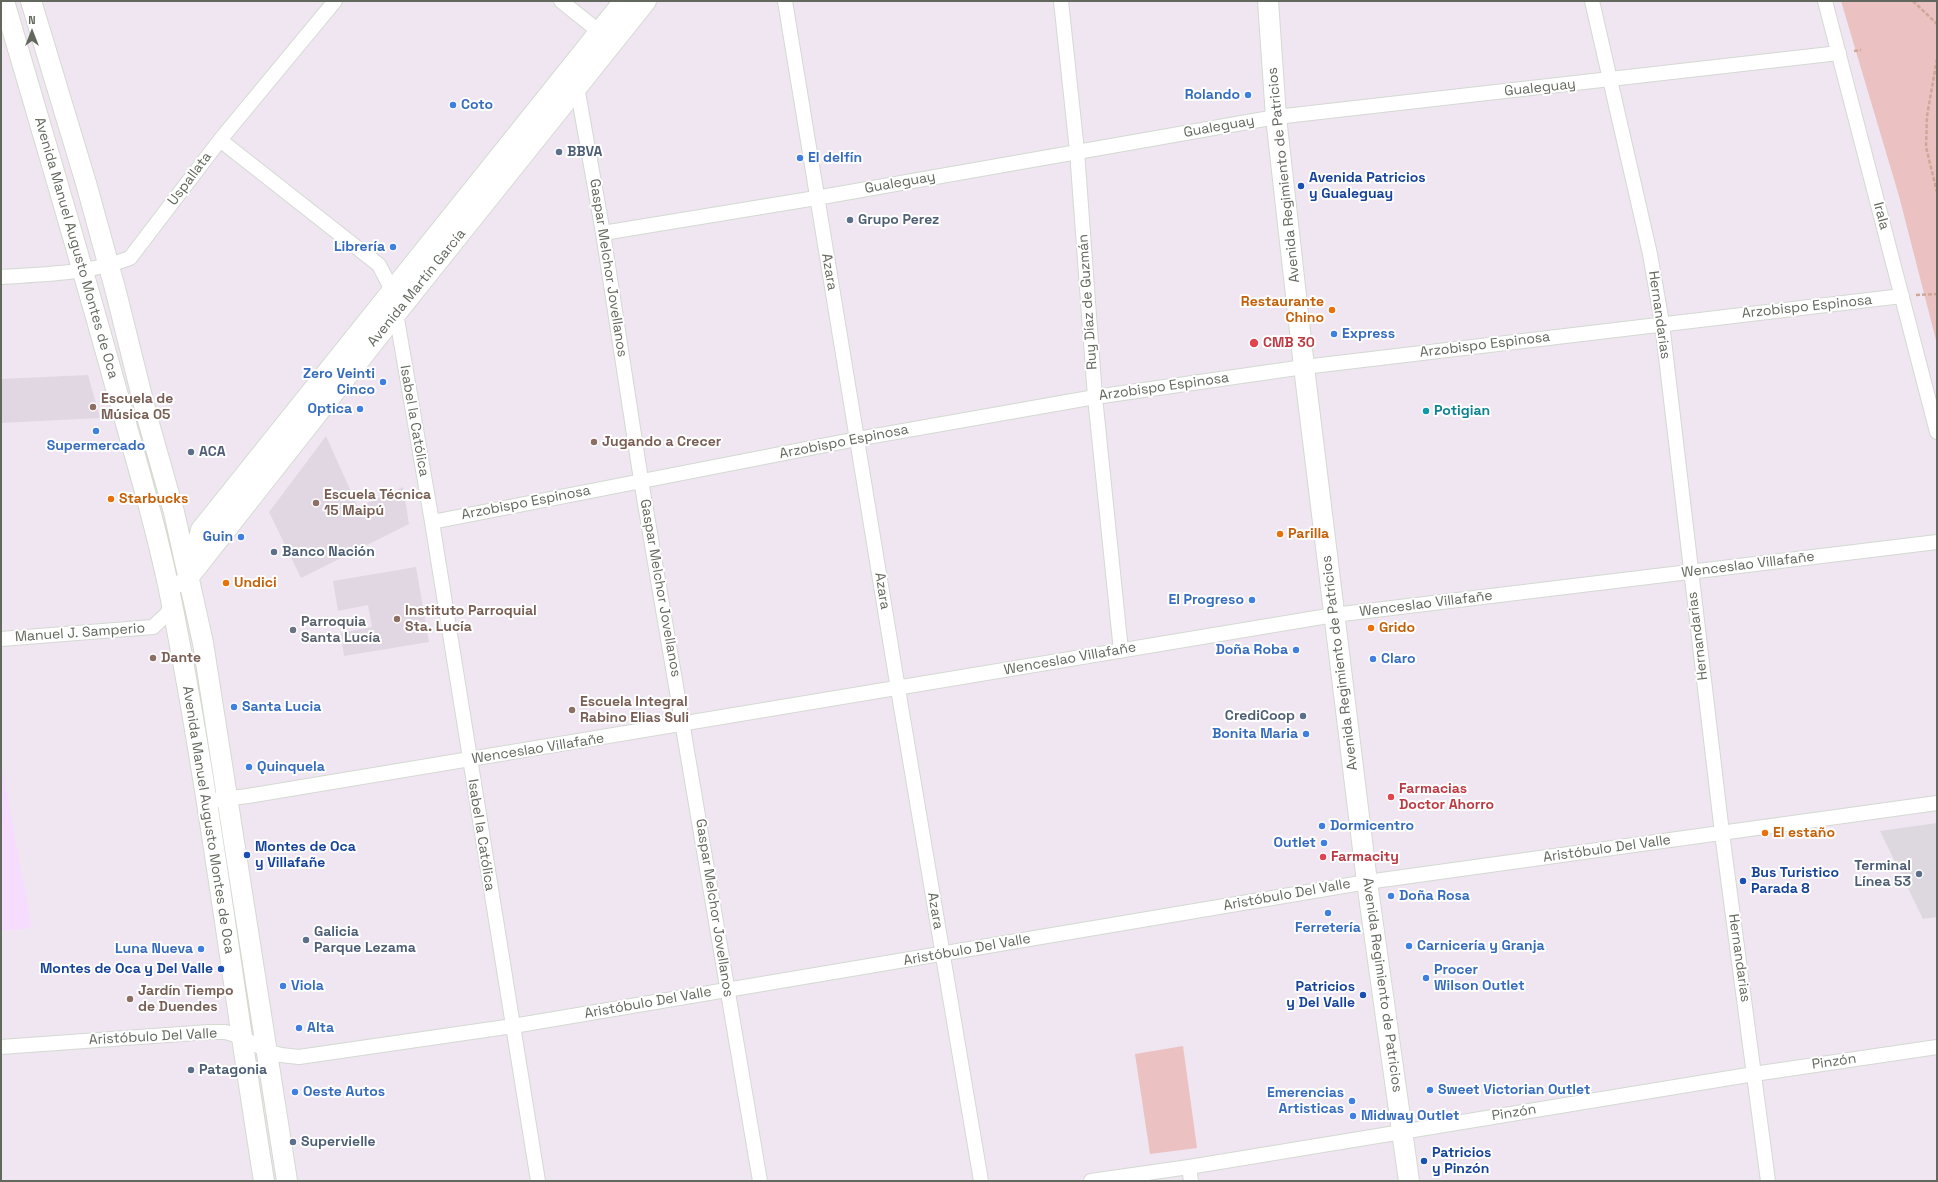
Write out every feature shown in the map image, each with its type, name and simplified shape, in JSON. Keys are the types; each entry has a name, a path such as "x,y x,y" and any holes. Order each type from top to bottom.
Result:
{"main road":[{"name":"Avenida Manuel Augusto Montes de Oca","path":"4,1 84,271 152,517 172,604 207,801 240,1036 264,1181"},
{"name":"Avenida Manuel Augusto Montes de Oca","path":"31,1 86,183 174,512 189,576 203,643 287,1181"},
{"name":"Avenida Martín García","path":"172,604 189,576 578,86 607,37 624,1"},
{"name":"Avenida Martín García","path":"189,576 200,530 572,67 646,1"},
{"name":"Avenida Regimiento de Patricios","path":"1268,1 1276,117 1304,367 1367,882 1409,1181"}],"street":[{"name":"Uspallata","path":"1,277 84,271 108,266 130,258 220,140 336,1"},
{"path":"561,1 607,37"},
{"name":"Azara","path":"785,1 816,198 981,1181"},
{"name":"Ruy Díaz de Guzmán","path":"1061,1 1077,151 1095,397 1121,651"},
{"name":"Hernandarias","path":"1592,1 1650,254 1662,323 1690,572 1722,833 1768,1181"},
{"name":"Irala","path":"1825,1 1937,432"},
{"name":"Gualeguay","path":"603,233 816,198 1276,117 1839,53"},
{"name":"Gaspar Melchor Jovellanos","path":"572,67 578,86 603,233 641,480 760,1181"},
{"name":"Isabel la Católica","path":"220,140 378,265 392,290 395,315 432,522 469,760 538,1181"},
{"name":"Arzobispo Espinosa","path":"432,522 857,439 1095,397 1304,367 1662,323 1902,296"},
{"name":"Wenceslao Villafañe","path":"207,801 228,799 683,725 1334,615 1937,542"},
{"name":"Manuel J. Samperio","path":"1,639 153,627 166,615 172,604"},
{"name":"Aristóbulo Del Valle","path":"1,1047 225,1032 240,1036 267,1051 281,1056 299,1057 513,1026 727,989 942,955 1367,882 1937,803"},
{"name":"Pinzón","path":"1091,1181 1189,1167 1754,1074 1937,1047"},
{"path":"1189,1167 1191,1181"}],"path":[{"path":"1913,1 1937,24"},
{"path":"1937,59 1928,116 1926,147 1937,192"},
{"path":"1902,296 1937,294"}],"shaded area":[{"path":"1841,1 1937,1 1937,344 1899,196"},
{"path":"88,375 100,418 1,423 1,379"},
{"name":"Escuela Técnica 15 Maipú","path":"326,436 358,507 403,487 409,524 301,578 269,512"},
{"name":"Instituto Parroquial Sta. Lucía","path":"416,567 429,642 344,656 341,633 372,627 368,605 338,611 333,581"},
{"path":"1,761 32,928 1,931"},
{"name":"Terminal Línea 53","path":"1937,823 1937,917 1923,919 1880,831"},
{"path":"1183,1046 1197,1148 1150,1154 1135,1054"}],"place":[{"name":"Rolando","path":"1248,95"},
{"name":"Coto","path":"453,105"},
{"name":"BBVA","path":"559,152"},
{"name":"El delfín","path":"800,158"},
{"name":"Avenida Patricios y Gualeguay","path":"1301,186"},
{"name":"Grupo Perez","path":"850,220"},
{"name":"Librería","path":"393,247"},
{"name":"Restaurante Chino","path":"1332,310"},
{"name":"Express","path":"1334,334"},
{"name":"CMB 30","path":"1254,343"},
{"name":"Zero Veinti Cinco","path":"383,382"},
{"name":"Escuela de Música 05","path":"93,407"},
{"name":"Optica","path":"360,409"},
{"name":"Potigian","path":"1426,411"},
{"name":"Supermercado","path":"96,431"},
{"name":"Jugando a Crecer","path":"594,442"},
{"name":"ACA","path":"191,452"},
{"name":"Starbucks","path":"111,499"},
{"name":"Escuela Técnica 15 Maipú","path":"316,503"},
{"name":"Parilla","path":"1280,534"},
{"name":"Guin","path":"241,537"},
{"name":"Banco Nación","path":"274,552"},
{"name":"Undici","path":"226,583"},
{"name":"El Progreso","path":"1252,600"},
{"name":"Instituto Parroquial Sta. Lucía","path":"397,619"},
{"name":"Grido","path":"1371,628"},
{"name":"Parroquia Santa Lucía","path":"293,630"},
{"name":"Doña Roba","path":"1296,650"},
{"name":"Dante","path":"153,658"},
{"name":"Claro","path":"1373,659"},
{"name":"Santa Lucia","path":"234,707"},
{"name":"Escuela Integral Rabino Elias Suli","path":"572,710"},
{"name":"CrediCoop","path":"1303,716"},
{"name":"Bonita Maria","path":"1306,734"},
{"name":"Quinquela","path":"249,767"},
{"name":"Farmacias Doctor Ahorro","path":"1391,797"},
{"name":"Dormicentro","path":"1322,826"},
{"name":"El estaño","path":"1765,833"},
{"name":"Outlet","path":"1324,843"},
{"name":"Montes de Oca y Villafañe","path":"247,855"},
{"name":"Farmacity","path":"1323,857"},
{"name":"Terminal Línea 53","path":"1919,874"},
{"name":"Bus Turistico Parada 8","path":"1743,881"},
{"name":"Doña Rosa","path":"1391,896"},
{"name":"Ferretería","path":"1328,913"},
{"name":"Galicia Parque Lezama","path":"306,940"},
{"name":"Carnicería y Granja","path":"1409,946"},
{"name":"Luna Nueva","path":"201,949"},
{"name":"Montes de Oca y Del Valle","path":"221,969"},
{"name":"Procer Wilson Outlet","path":"1426,978"},
{"name":"Viola","path":"283,986"},
{"name":"Patricios y Del Valle","path":"1363,995"},
{"name":"Jardín Tiempo de Duendes","path":"130,999"},
{"name":"Alta","path":"299,1028"},
{"name":"Patagonia","path":"191,1070"},
{"name":"Sweet Victorian Outlet","path":"1430,1090"},
{"name":"Oeste Autos","path":"295,1092"},
{"name":"Emerencias Artisticas","path":"1352,1101"},
{"name":"Midway Outlet","path":"1353,1116"},
{"name":"Supervielle","path":"293,1142"},
{"name":"Patricios y Pinzón","path":"1424,1161"}]}
